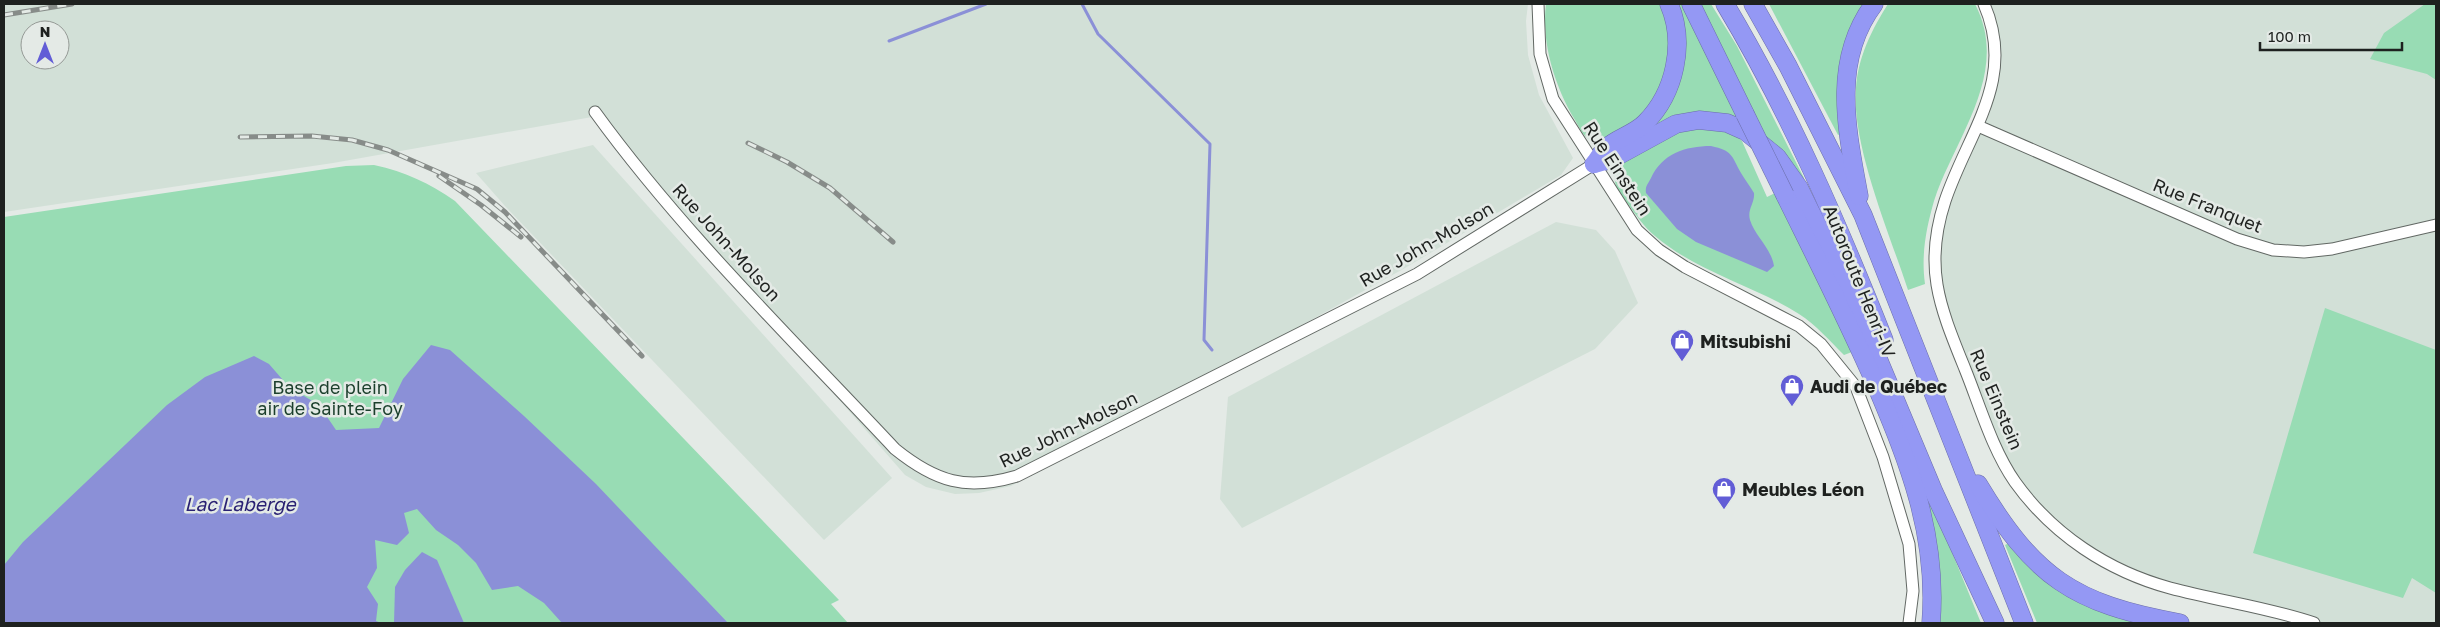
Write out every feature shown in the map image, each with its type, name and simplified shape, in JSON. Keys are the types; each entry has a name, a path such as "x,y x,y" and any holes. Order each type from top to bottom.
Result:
{"highway":[{"path":"1594,164 1606,149 1644,124 1668,88 1676,64 1677,42 1669,4"},
{"path":"1691,4 1851,329 1912,476 1925,520 1930,552 1932,583 1931,623"},
{"name":"Autoroute Henri-IV","path":"1725,4 1784,109 1818,182 1852,260 1996,623"},
{"name":"Autoroute Henri-IV","path":"1753,4 1788,66 1863,215 2024,623"},
{"path":"1863,215 1846,115 1845,88 1851,52 1859,29 1874,4"},
{"path":"1594,164 1612,159 1676,124 1699,120 1727,123 1745,130 1776,157 1799,188 1853,299 1933,490 1996,623"},
{"path":"1953,442 2007,530 2023,551 2044,570 2065,586 2098,602 2137,614 2180,623"}],"street":[{"name":"Rue Einstein","path":"1538,4 1537,28 1544,74 1553,99 1637,230 1659,250 1685,267 1799,326 1821,344 1856,387 1883,457 1908,544 1913,591 1909,623"},
{"name":"Rue Einstein","path":"1984,4 1994,32 1996,54 1994,80 1986,107 1946,199 1937,228 1934,261 1936,287 1943,312 1991,436 2014,480 2056,528 2094,557 2138,578 2172,588 2255,606 2314,623"},
{"name":"Rue John-Molson","path":"594,112 628,158 667,203 895,449 917,466 940,478 967,483 990,483 1017,476 1416,274 1594,164"},
{"name":"Rue Franquet","path":"1978,126 2237,238 2274,250 2320,251 2436,225"}],"shaded area":[{"path":"4,4 1528,4 1526,21 1528,55 1539,95 1573,158 1561,175 1405,268 1011,486 979,493 955,494 926,487 905,475 592,117 333,163 4,212"},
{"path":"1990,4 2436,4 2436,623 2314,623 2172,588 2095,557 2014,480 1943,313 1937,228 1993,80"},
{"path":"593,145 892,478 824,540 505,206 476,173"},
{"path":"1556,222 1596,230 1615,251 1638,303 1595,349 1242,528 1220,499 1228,397"}],"green space":[{"path":"1546,4 1662,4 1670,32 1672,53 1660,92 1654,102 1639,118 1611,138 1602,142 1588,139 1561,93 1548,49 1545,19"},
{"path":"1676,4 1682,4 1742,124 1658,127 1653,122 1663,111"},
{"path":"1700,4 1711,4 1737,46 1804,178 1800,180 1766,139"},
{"path":"1769,4 1866,4 1843,133 1838,135"},
{"path":"1888,4 1975,4 1984,30 1987,55 1983,80 1976,104 1943,177 1931,211 1924,252 1925,284 1908,290 1873,189 1859,135 1856,111 1857,77 1863,54 1871,33"},
{"path":"2425,4 2436,4 2436,80 2427,74 2370,59 2384,33"},
{"path":"1700,127 1722,130 1738,137 1742,141 1767,197 1777,192 1852,352 1844,355 1823,333 1799,314 1707,269 1671,248 1647,229 1620,193 1615,183 1615,172 1622,161 1682,130"},
{"name":"Base de plein air de Sainte-Foy","path":"374,165 417,179 455,201 839,600 831,604 848,623 4,623 4,217 346,166"},
{"path":"2325,308 2436,350 2436,593 2412,578 2403,598 2253,553"},
{"path":"1926,489 1981,623 1937,623 1938,561 1933,524 1924,490"},
{"path":"2009,543 2038,574 2069,596 2123,618 2144,623 2037,623 2005,545"}],"water":[{"path":"1711,146 1728,152 1754,193 1749,216 1752,226 1766,248 1774,266 1767,272 1696,242 1677,229 1646,193 1647,185 1656,170 1668,157 1683,150"},
{"name":"Lac Laberge","path":"431,345 450,350 524,416 596,484 728,623 562,623 544,603 518,586 492,590 476,563 458,545 436,530 417,509 404,513 409,533 397,545 375,540 377,568 367,587 378,604 376,621 381,623 4,623 4,565 23,542 167,405 205,377 254,356 269,364 289,387 319,405 336,430 379,428 403,379"},
{"path":"422,552 437,560 464,623 394,623 395,587 405,570"}],"waterway":[{"path":"889,41 986,4"},
{"path":"1082,4 1098,34 1210,144 1204,340 1212,350"}],"railway":[{"path":"4,15 72,4"},
{"path":"240,137 312,136 352,140 388,150 477,189 505,212 642,356"},
{"path":"748,143 787,162 830,188 893,242"},
{"path":"439,176 481,205 521,237"}],"place":[{"name":"Mitsubishi","path":"1682,362"},
{"name":"Audi de Québec","path":"1792,407"},
{"name":"Meubles Léon","path":"1724,510"}]}
